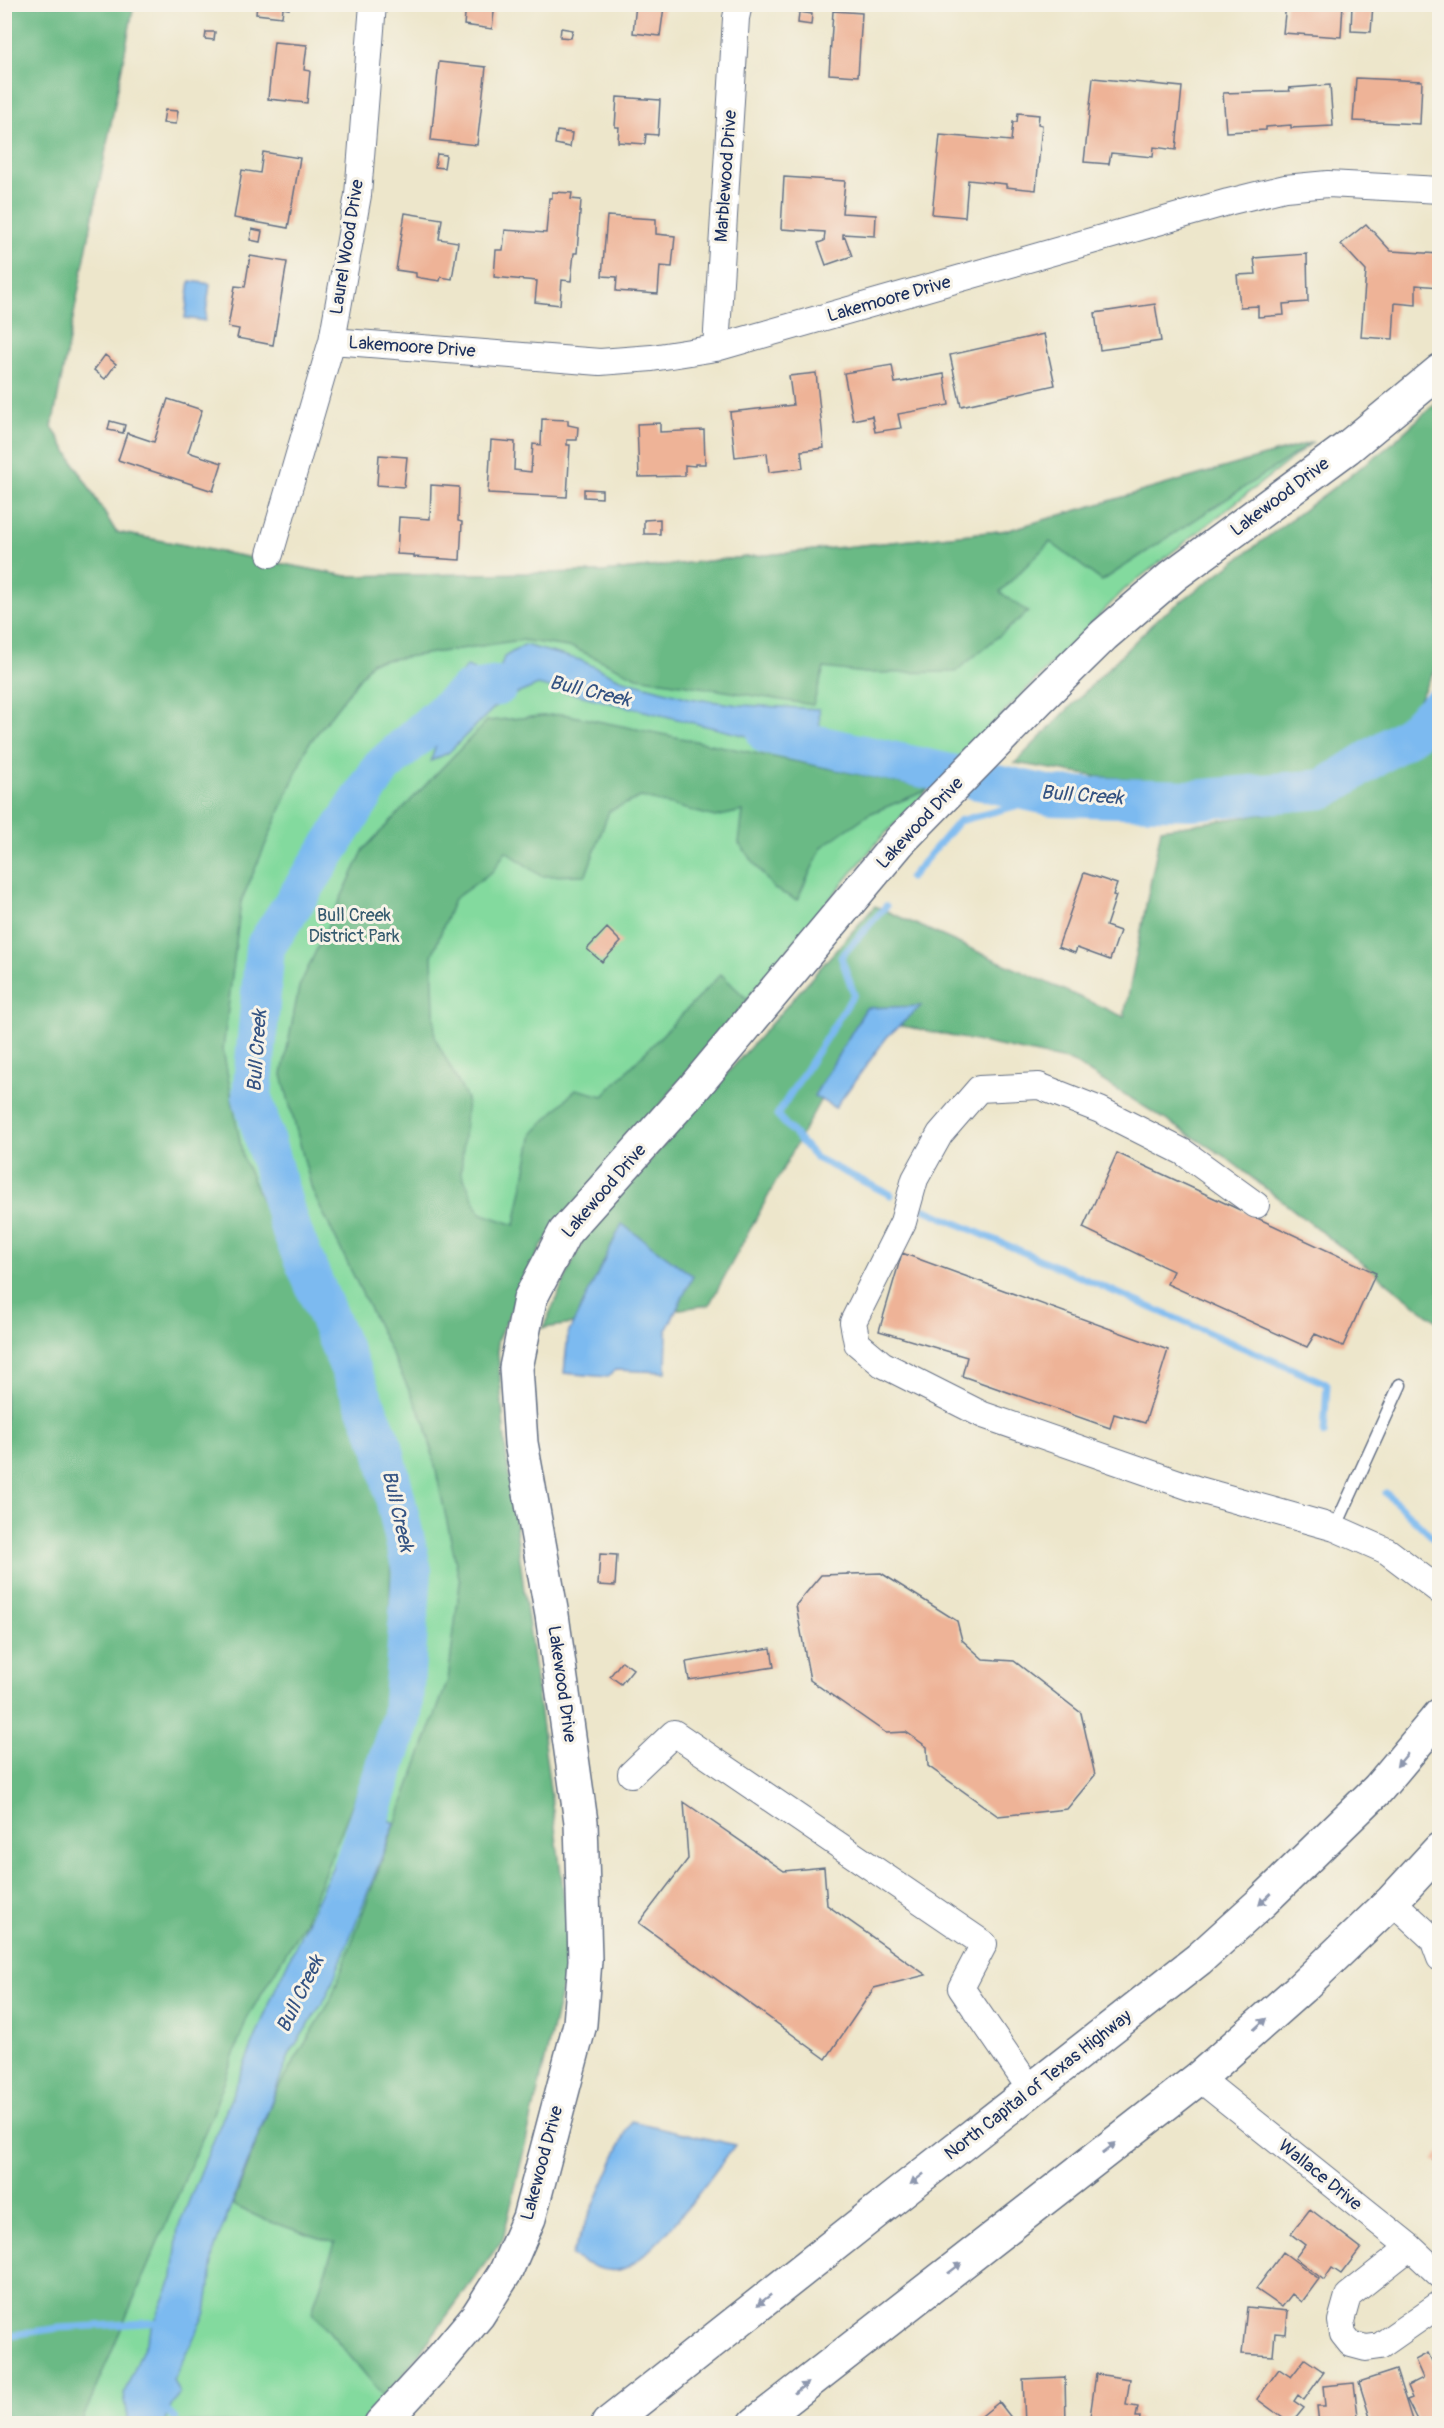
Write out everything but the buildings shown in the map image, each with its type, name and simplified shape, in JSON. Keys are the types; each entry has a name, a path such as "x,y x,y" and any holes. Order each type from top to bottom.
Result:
{"main road":[{"name":"Lakewood Drive","path":"381,2424 463,2332 506,2271 529,2218 580,2024 585,1960 581,1822 552,1615 521,1443 516,1368 530,1299 565,1232 692,1090 900,841 1038,700 1104,635 1174,575 1347,448 1440,371"},
{"name":"North Capital of Texas Highway","path":"608,2424 1199,1959 1263,1901 1378,1789 1440,1715"},
{"path":"755,2424 1199,2078 1301,1988 1392,1901 1440,1849"}],"street":[{"name":"Laurel Wood Drive","path":"270,554 332,341 358,195 373,4"},
{"name":"Marblewood Drive","path":"716,348 736,18 739,4"},
{"name":"Lakemoore Drive","path":"332,341 600,362 652,358 716,348 1228,202 1285,188 1328,184 1440,190"},
{"path":"1256,1205 1183,1152 1100,1110 1039,1086 979,1089 940,1134 915,1179 903,1222 853,1322 857,1343 882,1364 983,1415 1196,1489 1335,1528 1387,1551 1440,1591"},
{"path":"631,1774 674,1733 984,1944 962,1988 1031,2090"},
{"path":"1392,1901 1433,1938 1440,1958"},
{"name":"Wallace Drive","path":"1199,2078 1410,2247 1440,2275"},
{"path":"1410,2247 1348,2296 1341,2321 1343,2334 1351,2344 1366,2348 1380,2346 1440,2304"}],"lane":[{"path":"1335,1528 1400,1385"}],"green space":[{"path":"5,5 134,5 52,427 116,532 346,576 603,572 1009,530 1313,442 1102,581 1050,542 1000,592 1028,612 955,672 865,673 824,668 813,705 637,677 574,648 521,640 372,662 308,745 241,902 223,1050 243,1158 371,1450 391,1547 388,1717 304,1923 247,2018 213,2113 81,2423 5,2424"},
{"path":"1439,400 1439,661 1409,719 1308,789 1100,777 1015,763 1156,620 1388,447"},
{"name":"Bull Creek District Park","path":"52,427 116,532 346,576 603,572 1009,530 1313,442 1124,590 879,840 542,1245 497,1341 505,1444 395,2390 364,2423 5,2423 4,461"},
{"path":"563,714 930,789 869,814 822,847 797,900 774,889 739,843 743,811 715,817 641,797 609,811 586,875 541,876 506,851 493,871 454,899 432,956 435,1038 467,1099 461,1172 480,1213 515,1225 533,1133 576,1089 603,1096 721,974 748,1000 542,1245 497,1341 505,1444 571,1950 503,2239 386,2399 312,2311 335,2243 265,2220 233,2205 275,2093 330,2002 448,1680 460,1582 426,1425 312,1190 282,1075 299,987 364,849 487,721"},
{"path":"1439,736 1439,1323 1224,1156 1071,1061 865,1018 709,1305 543,1328 586,1233 875,906 1124,1017 1161,829 1338,803"}],"water":[{"path":"190,281 210,284 205,321 185,318"},
{"path":"524,645 580,660 620,679 689,698 738,705 819,709 821,754 538,685 502,700 448,753 431,761 435,747 446,729 452,685 467,666 483,673 499,672 504,657"},
{"path":"921,1006 887,1037 835,1108 814,1096 866,1008"},
{"path":"622,1224 693,1276 667,1329 666,1372 615,1370 608,1377 564,1373 568,1334"},
{"path":"360,1808 395,1823 327,1996 290,2053 215,2247 206,2313 173,2380 179,2393 164,2423 129,2423 124,2394 173,2278 178,2228 274,1992"},
{"path":"631,2121 735,2145 698,2195 648,2252 619,2270 606,2270 571,2256"}],"waterway":[{"name":"Bull Creek","path":"354,1865 402,1715 412,1571 383,1446 289,1225 252,1096 265,947 382,767 468,691 498,686"},
{"name":"Bull Creek","path":"767,734 1052,796 1192,800 1324,789 1411,734 1440,707"},
{"path":"910,878 959,821 1052,796"},
{"path":"886,906 841,957 854,994 777,1115 816,1158 891,1195"},
{"path":"926,1210 1327,1384 1324,1434"},
{"path":"1386,1493 1440,1544"},
{"path":"4,2336 59,2328 163,2322"},
{"path":"162,2406 175,2419"}]}
